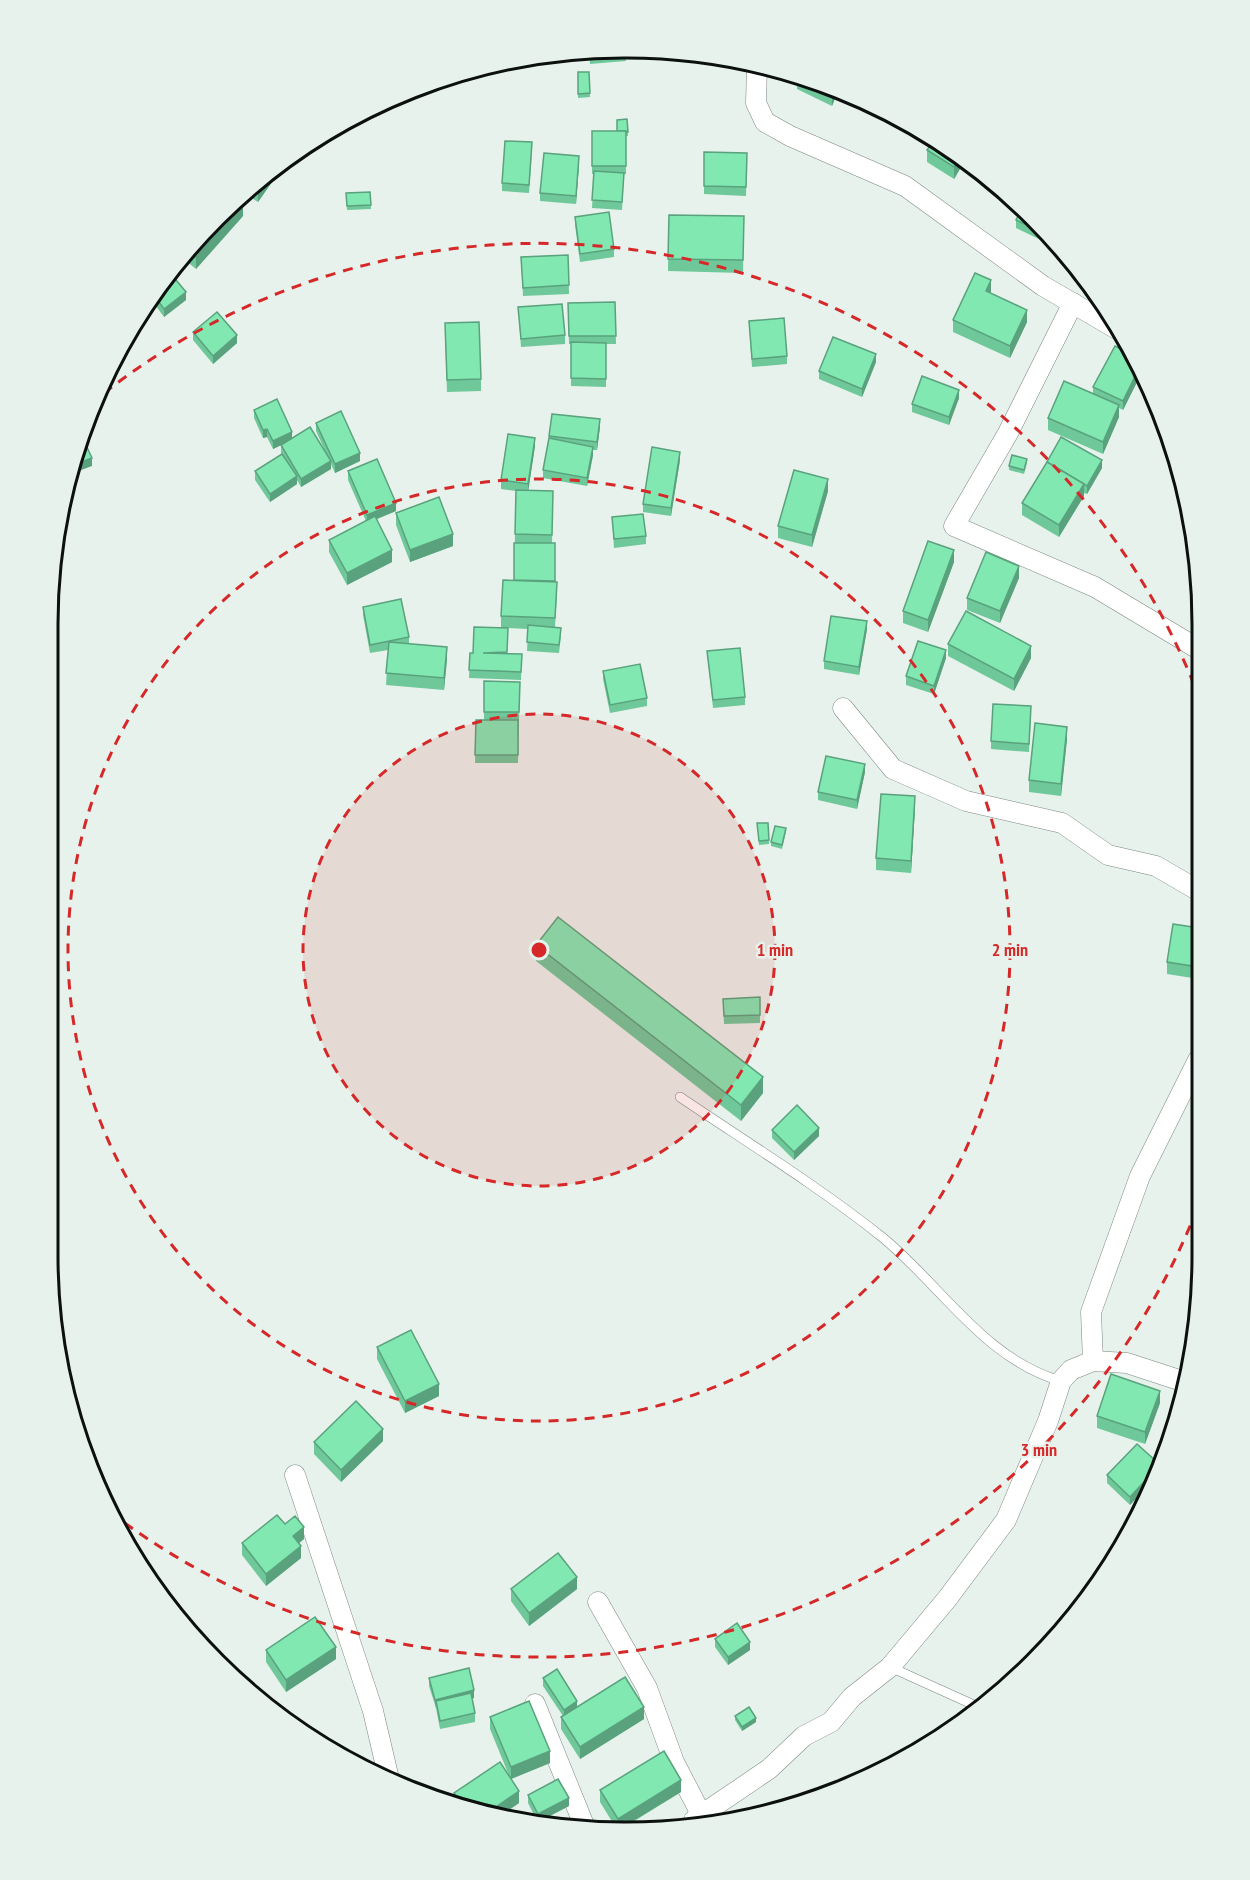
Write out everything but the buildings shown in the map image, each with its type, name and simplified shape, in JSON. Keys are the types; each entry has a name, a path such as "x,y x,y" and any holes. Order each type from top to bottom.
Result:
{"street":[{"path":"757,74 756,103 765,122 790,136 905,186 1043,286 1103,320"},
{"path":"1073,303 1008,433 954,526 1095,587 1192,645"},
{"path":"843,708 893,769 966,801 1062,823 1108,855 1156,866 1192,887"},
{"path":"1093,1361 1091,1312 1140,1176 1192,1072"},
{"path":"700,1817 769,1769 804,1736 831,1722 852,1697 890,1667 947,1599 1006,1520 1048,1421 1061,1381 1071,1370 1093,1361 1127,1364 1178,1380"},
{"path":"295,1475 373,1712 386,1769"},
{"path":"598,1602 647,1688 674,1762 698,1817"},
{"path":"535,1704 581,1819"}],"lane":[{"path":"680,1096 835,1200 884,1239 974,1330 1042,1375 1061,1381"},
{"path":"890,1667 970,1704"}]}
